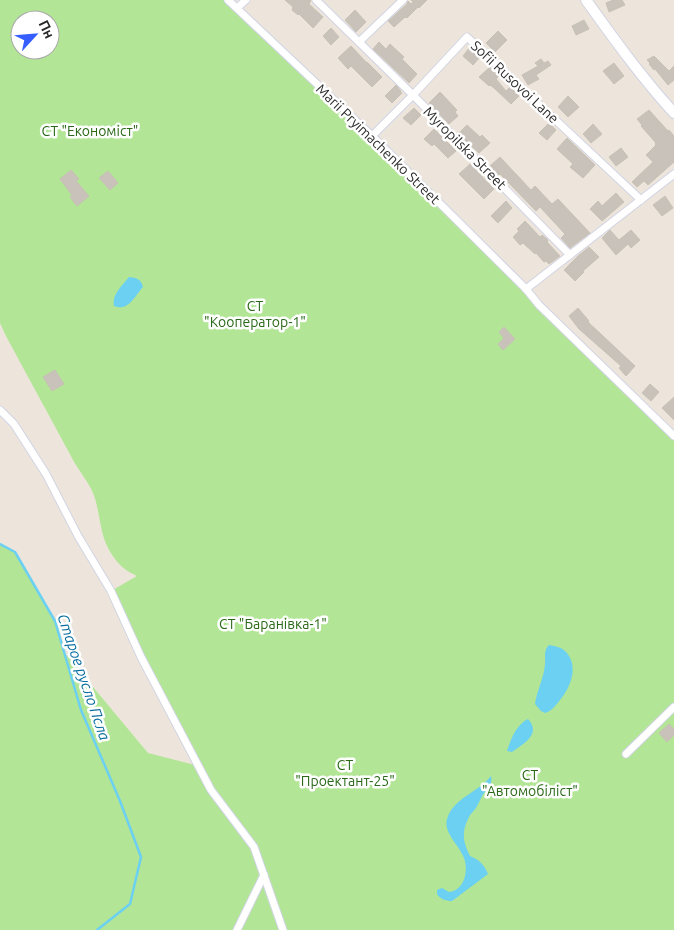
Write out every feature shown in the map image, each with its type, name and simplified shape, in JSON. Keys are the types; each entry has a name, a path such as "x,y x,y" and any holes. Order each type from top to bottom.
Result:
{"main road":[{"path":"586,0 626,56 674,113"}],"street":[{"name":"Marii Pryimachenko Street","path":"228,0 372,136 674,436"},
{"path":"237,8 246,0"},
{"name":"Myropilska Street","path":"316,0 413,95 570,256"},
{"path":"359,42 403,0"},
{"name":"Sofii Rusovoi Lane","path":"372,136 468,37 642,200"},
{"path":"526,289 674,174"},
{"path":"0,410 14,424 46,474 78,536 111,591 141,657 211,790 254,847 283,930"},
{"path":"626,754 674,707"},
{"path":"237,930 264,875"}],"green space":[{"path":"0,0 228,0 674,436 674,930 0,930 0,544 15,552 39,592 55,621 63,651 148,753 199,766 111,591 137,576 120,565 108,548 91,489 73,460 0,323"}],"water":[{"path":"129,277 138,279 143,287 127,305 123,307 114,306 116,294"},
{"path":"549,645 564,650 572,662 573,669 568,689 553,708 545,713 535,704 544,669 545,652"},
{"path":"528,719 532,724 532,734 521,746 512,752 507,751 517,729"},
{"path":"491,776 491,783 466,822 464,832 464,841 470,856 481,863 488,874 452,901 448,901 437,894 437,890 442,888 449,892 454,891 462,884 466,869 462,853 447,829 447,819 455,805 480,787"}],"building":[{"path":"285,0 311,0 309,4 323,17 313,28 299,14 292,10 293,7"},
{"path":"411,0 427,0 394,27 388,21 408,1 411,4 413,2"},
{"path":"613,0 622,0 625,5 609,12 606,3"},
{"path":"355,10 366,22 356,32 345,20"},
{"path":"584,20 589,29 576,35 572,26"},
{"path":"331,28 339,37 331,45 323,36"},
{"path":"498,31 507,40 495,52 486,43"},
{"path":"379,42 386,49 390,44 404,57 402,59 417,74 409,83 373,49"},
{"path":"351,46 382,77 372,87 351,66 348,69 338,58"},
{"path":"470,47 480,57 473,65 463,56"},
{"path":"654,56 669,71 674,66 674,80 668,85 647,60"},
{"path":"541,59 544,63 548,61 551,65 536,75 539,79 528,85 522,75 538,66 535,63"},
{"path":"614,63 624,76 614,84 603,71"},
{"path":"490,67 499,76 496,79 506,91 510,87 519,96 511,104 479,77"},
{"path":"396,85 402,93 392,103 385,96"},
{"path":"440,92 457,110 455,112 458,116 449,124 429,103"},
{"path":"568,96 579,107 568,117 558,107"},
{"path":"414,108 421,115 411,125 403,118"},
{"path":"649,110 674,136 674,162 648,185 644,181 637,187 632,182 653,162 646,155 656,145 637,119"},
{"path":"549,123 556,130 547,140 539,133"},
{"path":"593,124 602,134 591,143 583,134"},
{"path":"467,125 490,143 479,153 458,134"},
{"path":"434,129 456,151 448,158 434,144 432,146 424,139"},
{"path":"567,138 595,165 583,178 570,167 573,164 557,149"},
{"path":"621,148 628,157 616,166 609,157"},
{"path":"500,157 531,190 535,186 552,204 558,199 590,233 570,248 561,238 565,234 540,207 536,211 490,166"},
{"path":"470,164 494,189 484,199 459,174"},
{"path":"71,170 79,179 76,181 89,196 77,206 70,197 72,195 60,179"},
{"path":"108,171 118,183 110,190 99,178"},
{"path":"616,193 624,202 602,221 590,209 598,201 602,206"},
{"path":"665,196 673,208 662,216 653,205"},
{"path":"506,201 512,208 498,223 491,216"},
{"path":"525,221 540,237 542,235 547,239 547,242 560,256 549,264 546,261 544,262 523,243 520,245 513,237 519,231 517,229"},
{"path":"610,230 619,240 631,230 640,240 631,248 628,244 616,255 602,238"},
{"path":"589,247 599,257 575,281 564,270"},
{"path":"578,308 588,322 635,366 626,376 619,368 621,366 579,329 569,316"},
{"path":"504,327 515,339 503,350 498,344 504,338 499,332"},
{"path":"55,370 64,384 52,391 43,377"},
{"path":"650,384 659,392 651,401 642,393"},
{"path":"674,397 674,420 662,408"},
{"path":"669,724 674,729 674,735 667,742 659,733"}],"waterway":[{"name":"Старое русло Псла","path":"0,544 15,552 55,621 81,710 120,801 141,857 130,904 97,930"}],"park label":[{"name":"СТ \"Економіст\"","path":"90,131"},
{"name":"СТ \"Кооператор-1\"","path":"255,314"},
{"name":"СТ \"Баранівка-1\"","path":"273,624"},
{"name":"СТ \"Проектант-25\"","path":"345,774"},
{"name":"СТ \"Автомобіліст\"","path":"530,784"}]}
